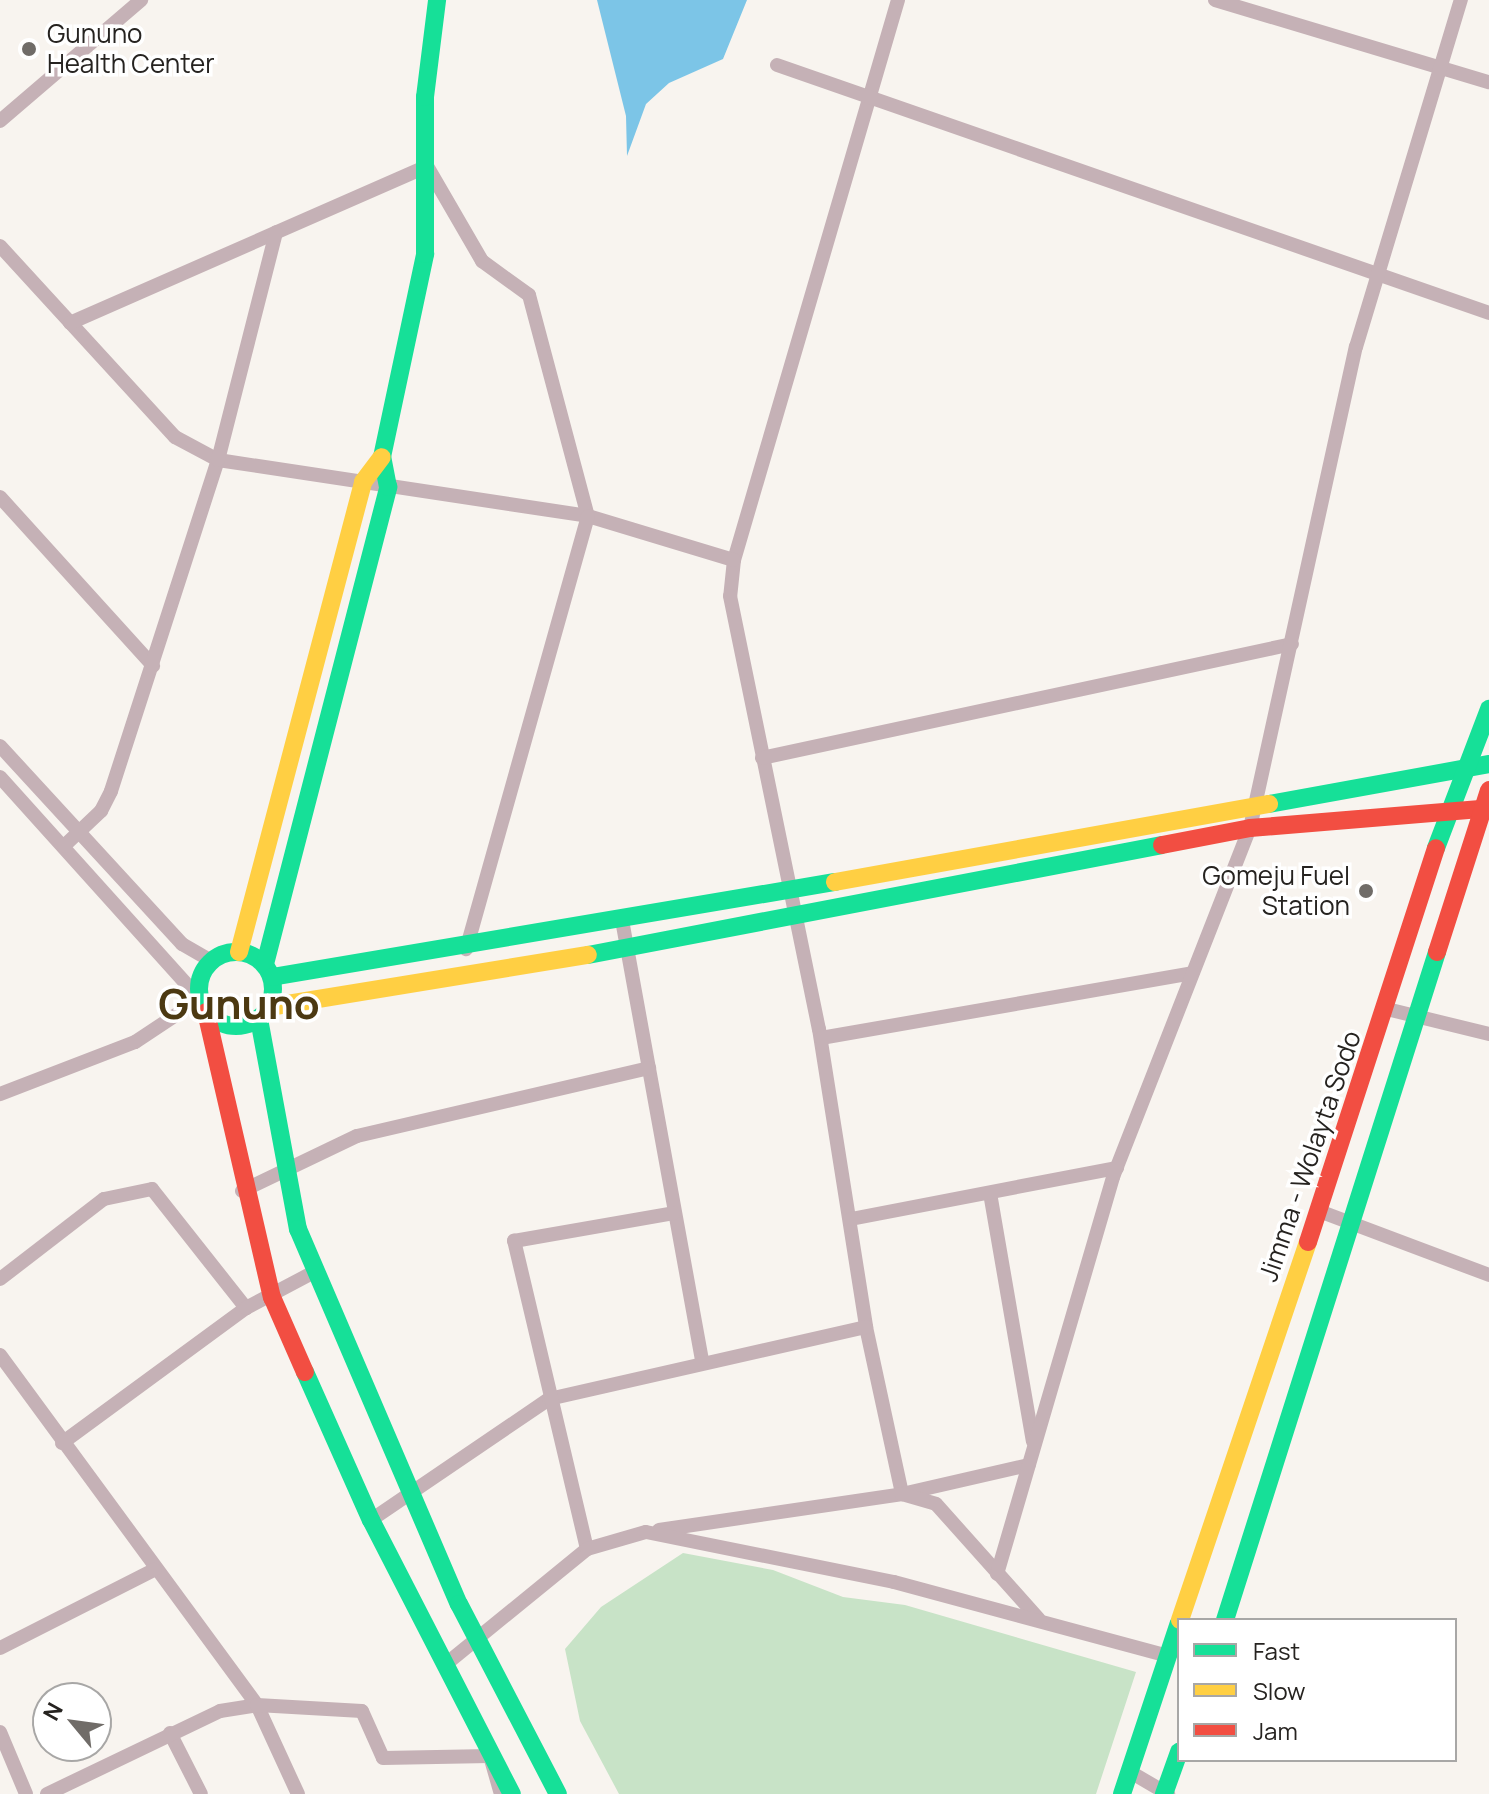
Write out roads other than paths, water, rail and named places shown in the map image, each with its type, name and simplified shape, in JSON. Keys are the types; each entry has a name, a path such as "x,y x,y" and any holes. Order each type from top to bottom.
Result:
{"main road":[{"path":"437,0 425,97 425,254 382,457 388,487 319,753 268,971 264,1013 298,1229 477,1640 558,1794"},
{"path":"239,952 298,746 363,482 382,457"},
{"path":"344,564 368,569"},
{"path":"328,626 353,631"},
{"name":"Jimma - Wolayta Sodo","path":"1181,1618 1387,1009 1461,768 1489,709"},
{"path":"298,746 319,753"},
{"path":"239,952 268,971 466,949 1255,802 1489,764"},
{"name":"Jimma - Wolayta Sodo","path":"1226,1618 1414,1016 1489,790"},
{"path":"203,1005 231,1027 264,1013 629,948 797,912 1250,828 1484,810"},
{"path":"239,952 212,961 203,1005 242,1191 272,1297 371,1520 512,1794"},
{"name":"Jimma - Wolayta Sodo","path":"1122,1794 1132,1773 1177,1631"},
{"path":"1166,1793 1177,1758"}],"street":[{"path":"0,121 141,0"},
{"path":"898,0 734,560 730,596 788,890 797,912 821,1038 866,1327 902,1494"},
{"path":"1215,0 1489,82"},
{"path":"997,1574 1117,1168 1250,828 1378,274 1461,0"},
{"path":"777,65 1489,313"},
{"path":"70,323 427,166 482,261 529,295 588,516 466,949"},
{"path":"64,846 80,833 111,791 218,460 276,232"},
{"path":"0,246 175,437 218,460 588,516 734,560"},
{"path":"0,497 153,666"},
{"path":"762,758 1292,644"},
{"path":"0,746 182,944 212,961"},
{"path":"0,777 203,1005 135,1042 0,1094"},
{"path":"622,920 702,1362"},
{"path":"821,1038 1192,973"},
{"path":"1387,1009 1489,1034"},
{"path":"242,1191 357,1136 649,1068"},
{"path":"851,1219 1117,1168"},
{"path":"0,1279 104,1199 152,1189 246,1308"},
{"path":"990,1193 1035,1447"},
{"path":"1319,1211 1489,1275"},
{"path":"587,1549 514,1241 674,1213"},
{"path":"62,1443 246,1308 272,1297 316,1271"},
{"path":"371,1520 549,1399 866,1327"},
{"path":"0,1355 154,1570 257,1705 298,1794"},
{"path":"446,1664 587,1549 646,1532 902,1494 1029,1465"},
{"path":"902,1494 936,1504 1040,1620"},
{"path":"646,1532 1040,1620 1169,1656"},
{"path":"0,1648 154,1570"},
{"path":"47,1794 170,1733 257,1705 362,1711 383,1758 490,1756 501,1794"},
{"path":"0,1732 26,1794"},
{"path":"170,1733 201,1794"},
{"path":"1132,1773 1166,1793"}],"water":[{"path":"597,0 747,0 723,59 669,83 646,104 627,156 626,116"}],"place":[{"name":"Gununo Health Center","path":"29,49"},
{"name":"Gomeju Fuel Station","path":"1366,891"}],"district":[{"name":"Gununo","path":"239,1003"}]}
